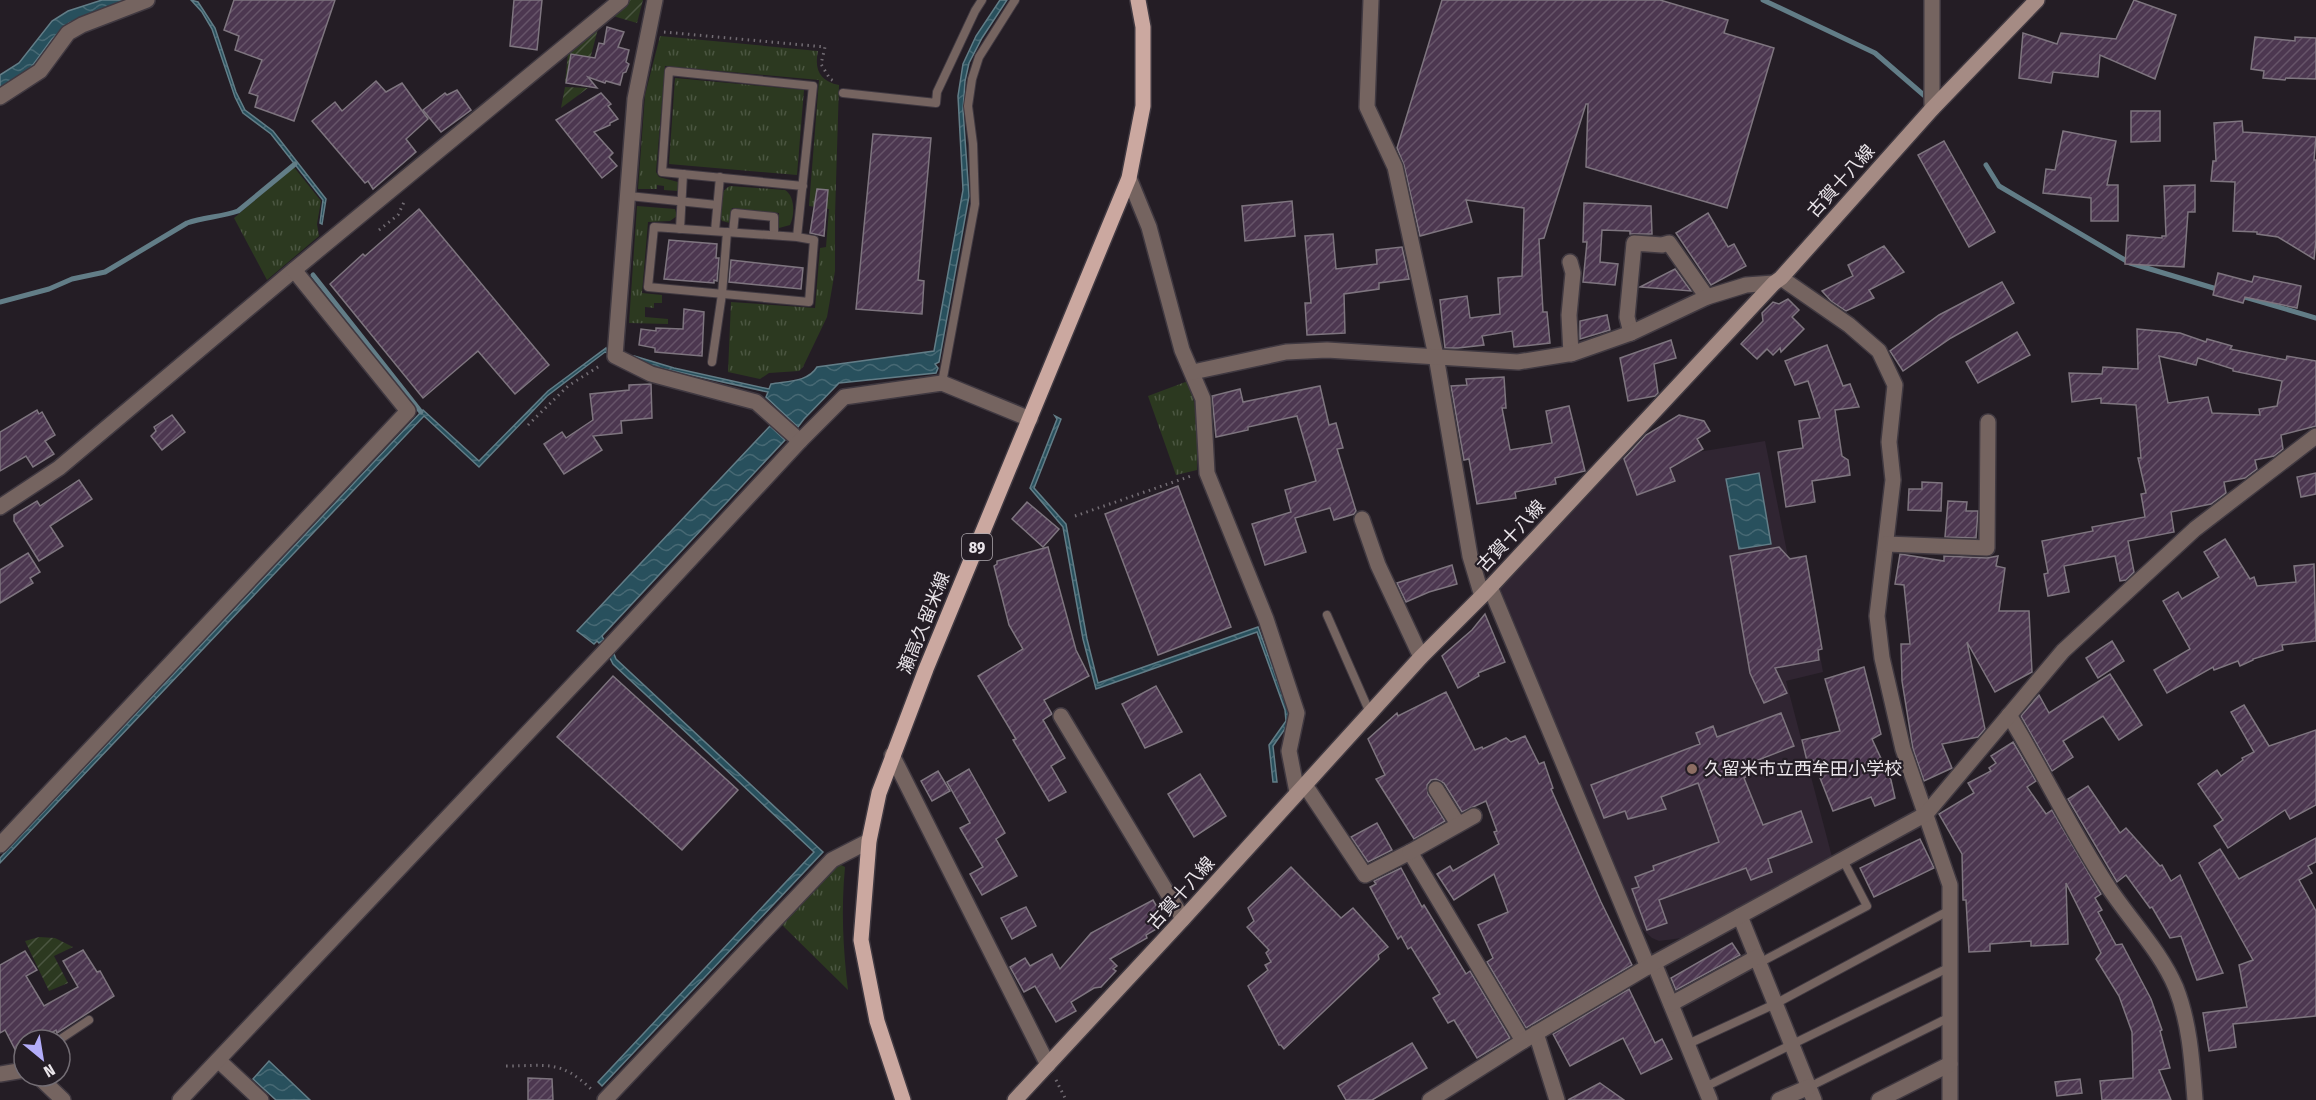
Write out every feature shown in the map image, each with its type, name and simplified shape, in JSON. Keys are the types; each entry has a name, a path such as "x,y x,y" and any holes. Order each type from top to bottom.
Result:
{"main road":[{"name":"瀬高久留米線","path":"903,1100 877,1021 861,940 869,841 879,793 892,755 1130,178 1143,106 1143,27 1138,0"},
{"name":"古賀十八線","path":"1015,1100 1183,920 1421,657 1486,591 1778,280 1932,108 2037,0"}],"street":[{"path":"0,97 40,71 68,33 82,25 147,0"},
{"path":"0,507 59,468 621,0"},
{"path":"655,0 635,99 615,356 651,374 756,402 800,441"},
{"path":"1371,0 1367,107 1395,167 1436,356 1470,556 1651,965 1671,1004 1708,1093"},
{"path":"1932,0 1932,108"},
{"path":"1130,178 1149,227 1182,350 1203,399 1207,473 1266,619 1297,713 1288,751 1301,788 1365,875 1474,816"},
{"path":"1631,333 1627,317 1634,243 1662,245 1669,243 1707,297"},
{"path":"1570,262 1573,273 1569,315 1571,354"},
{"path":"0,845 408,411 294,270"},
{"path":"1193,372 1286,352 1327,350 1518,363 1571,354 1631,333 1707,297 1746,285 1778,280 1850,325 1879,351 1895,385 1889,442 1893,480 1877,616 1882,658 1903,748 1950,885 1950,1100"},
{"path":"180,1100 844,397 942,383 1030,419"},
{"path":"1886,544 1988,548 1988,422"},
{"path":"1430,1100 1529,1037 1651,965 1926,814 2063,651 2195,529 2316,436"},
{"path":"1362,519 1378,565 1421,657"},
{"path":"2009,715 2096,867 2160,960 2175,987 2189,1032 2195,1100"},
{"path":"1061,716 1183,920"},
{"path":"892,755 1048,1065"},
{"path":"1436,789 1458,824"},
{"path":"599,1096 832,860 869,841"},
{"path":"1410,852 1529,1037 1557,1100"},
{"path":"1740,916 1811,1094 1779,1100"},
{"path":"1671,1004 1758,960"},
{"path":"218,1060 261,1100"},
{"path":"1879,1100 1950,1064"},
{"path":"50,1088 63,1100"}],"lane":[{"path":"843,93 936,103 937,92 982,0"},
{"path":"942,383 975,204 973,144 968,106 972,79 979,57 1015,0"},
{"path":"797,237 803,186 813,86 669,71 662,172 803,186"},
{"path":"680,229 682,174"},
{"path":"715,231 720,177"},
{"path":"629,196 717,205"},
{"path":"712,362 730,232 735,213 774,217 774,236"},
{"path":"654,226 797,237 814,240 809,302 648,287 654,226"},
{"path":"1328,615 1370,713"},
{"path":"1758,960 1867,906 1843,860"},
{"path":"1688,1044 1775,1004 1950,910"},
{"path":"1708,1093 1791,1045 1950,967"},
{"path":"1811,1094 1950,1017"},
{"path":"72,1031 89,1020"}],"path":[{"path":"649,30 825,47 821,64 830,79 844,84 843,93"},
{"path":"528,425 567,386 615,356"},
{"path":"1075,516 1190,476 1207,473"},
{"path":"506,1066 556,1065 570,1072 599,1096"}],"shaded area":[{"name":"久留米市立西牟田小学校","path":"1765,441 1788,557 1802,556 1823,672 1786,681 1832,857 1682,938 1659,941 1639,926 1500,588 1625,452 1637,475 1692,453"}],"green space":[{"path":"630,0 643,0 637,23 613,16"},
{"path":"599,25 589,63 593,66 587,83 565,82 568,53"},
{"path":"660,36 818,51 817,64 820,74 827,81 839,85 835,271 827,317 799,371 769,373 760,379 728,372 731,302 815,308 820,248 826,247 829,209 809,206 819,80 665,66 656,172 659,177 678,182 678,191 664,190 664,186 657,185 657,189 638,189 645,95"},
{"path":"675,78 804,90 797,175 669,164"},
{"path":"565,87 588,88 561,108"},
{"path":"294,167 321,201 317,224 319,236 267,280 234,218"},
{"path":"730,186 785,190 791,197 793,206 790,225 779,228 779,213 732,208 730,223 722,221 719,212 721,197"},
{"path":"637,206 675,209 677,216 670,221 648,222 642,293 662,295 662,303 654,303 654,308 645,307 645,317 668,319 668,324 629,323"},
{"path":"1188,381 1196,414 1197,470 1176,475 1148,396"},
{"path":"835,862 845,867 843,928 848,990 779,922"},
{"path":"39,937 55,938 73,947 54,956 68,983 49,991 25,941"}],"water":[{"path":"102,0 125,0 69,23 52,39 27,73 0,88 0,75 19,63 52,21 68,11"},
{"path":"191,0 198,2 215,28 236,92 245,110 273,131 326,199 322,224 320,223 323,200 271,134 243,113 235,97 212,29 202,12"},
{"path":"1000,0 1007,0 969,63 965,81 963,110 969,196 939,362 935,364 938,368 936,373 839,383 798,427 766,397 768,392 651,366 633,359 634,356 674,368 769,389 771,384 808,376 817,367 934,351 963,190 958,96 963,64 976,36"},
{"path":"606,348 608,353 605,352 547,396 479,467 424,416 0,863 0,858 423,410 479,461 548,391"},
{"path":"1055,416 1061,419 1034,488 1066,524 1087,639 1098,683 1258,627 1288,710 1289,723 1273,746 1277,782 1273,782 1269,745 1286,721 1285,710 1257,632 1096,689 1083,639 1063,527 1030,488 1057,419"},
{"path":"770,426 785,440 602,636 604,640 594,644 577,631"},
{"path":"1759,473 1771,544 1739,549 1726,479"},
{"path":"614,654 616,659 823,852 602,1086 598,1082 814,852 613,664 609,656"},
{"path":"269,1061 310,1100 276,1100 253,1079"}],"building":[{"path":"234,0 335,0 294,121 255,107 258,96 249,93 262,60 235,50 239,36 224,30"},
{"path":"514,0 542,0 537,50 510,46"},
{"path":"1442,0 1660,0 1728,20 1724,33 1774,48 1727,208 1586,167 1588,104 1586,104 1544,238 1539,239 1543,312 1547,312 1550,343 1514,347 1512,331 1482,336 1484,345 1445,348 1440,300 1467,296 1470,318 1500,314 1498,278 1522,276 1524,208 1466,200 1472,222 1420,236 1404,165 1397,148"},
{"path":"2134,0 2176,15 2155,79 2100,55 2098,77 2053,72 2051,83 2019,78 2023,33 2057,44 2061,33 2116,39"},
{"path":"607,27 624,32 618,47 629,50 626,62 629,64 626,72 623,73 620,85 588,77 597,88 566,83 571,54 595,58 599,43 604,44"},
{"path":"2255,37 2295,41 2295,37 2316,38 2316,79 2263,78 2264,71 2251,69"},
{"path":"376,81 386,92 402,83 428,119 406,139 416,152 373,189 368,181 365,183 312,121 335,102 342,111"},
{"path":"457,90 471,110 441,132 423,110 445,93 447,95"},
{"path":"601,93 611,104 608,106 618,119 594,132 613,153 609,157 617,166 602,178 556,120"},
{"path":"2131,111 2160,111 2160,141 2131,142"},
{"path":"2242,121 2243,132 2316,137 2314,259 2278,237 2257,234 2257,232 2233,231 2235,182 2211,181 2213,161 2216,161 2214,123"},
{"path":"2063,131 2116,141 2107,185 2118,185 2118,221 2091,221 2091,198 2043,193 2046,169 2055,170"},
{"path":"873,134 931,138 918,280 924,281 922,314 856,309"},
{"path":"1944,141 1995,232 1969,247 1918,155"},
{"path":"2195,185 2195,212 2188,212 2184,267 2125,264 2127,235 2162,238 2166,236 2164,186"},
{"path":"817,189 828,190 824,236 810,233"},
{"path":"1292,201 1295,236 1245,241 1242,206"},
{"path":"1584,203 1651,206 1652,234 1602,230 1600,262 1618,264 1615,285 1583,282 1587,242 1583,242"},
{"path":"419,209 549,365 515,394 478,351 423,398 330,284"},
{"path":"1708,213 1728,247 1734,244 1746,266 1711,285 1676,233"},
{"path":"1333,234 1336,269 1377,264 1376,250 1402,247 1409,279 1379,283 1379,289 1344,294 1345,333 1307,335 1305,303 1311,303 1305,236"},
{"path":"669,240 717,244 716,258 719,258 717,281 714,280 714,283 664,279"},
{"path":"1884,246 1904,272 1869,290 1874,298 1846,311 1831,301 1822,291 1853,276 1848,265"},
{"path":"731,260 803,268 801,289 729,282"},
{"path":"1675,269 1691,291 1640,287"},
{"path":"2218,273 2252,282 2254,276 2301,286 2297,308 2245,297 2243,303 2213,295"},
{"path":"2002,282 2014,303 1951,338 1903,371 1890,351 1939,315"},
{"path":"1788,299 1799,310 1792,317 1804,329 1781,352 1780,348 1773,355 1767,349 1757,359 1741,344 1763,321 1762,313 1773,302 1779,304"},
{"path":"684,309 704,312 702,356 655,352 655,348 639,345 641,329 656,331 656,328 683,329"},
{"path":"1607,315 1610,330 1580,339 1580,321"},
{"path":"2137,329 2180,333 2206,342 2207,339 2232,346 2230,349 2286,360 2287,356 2316,361 2316,426 2281,435 2283,449 2274,456 2255,460 2257,469 2245,478 2224,482 2226,493 2211,504 2171,512 2174,532 2128,541 2134,572 2126,580 2120,581 2115,556 2064,566 2069,592 2048,596 2044,574 2048,573 2042,541 2093,531 2092,527 2145,517 2141,494 2146,493 2138,458 2141,458 2136,405 2101,403 2101,398 2072,402 2069,373 2102,374 2103,367 2138,369","holes":["2159,356 2196,365 2198,358 2233,369 2233,371 2282,381 2277,406 2259,409 2260,415 2212,413 2208,397 2168,403"]},
{"path":"2017,332 2030,355 1978,383 1966,362"},
{"path":"1671,340 1676,358 1654,364 1658,393 1655,396 1628,401 1620,358"},
{"path":"1827,345 1843,386 1850,384 1859,407 1835,410 1842,456 1848,460 1850,475 1812,481 1815,502 1786,507 1778,452 1803,448 1799,421 1820,418 1808,381 1795,385 1785,361"},
{"path":"1504,377 1506,408 1502,408 1510,450 1552,443 1546,411 1569,406 1585,471 1555,478 1556,484 1515,492 1516,498 1477,504 1469,459 1464,460 1451,386 1467,385 1466,379"},
{"path":"651,384 652,418 621,421 622,433 593,436 602,450 564,474 544,444 562,432 566,438 593,420 590,394 629,390 629,385"},
{"path":"1320,386 1329,425 1336,423 1343,448 1337,449 1356,511 1354,514 1334,520 1330,508 1295,518 1306,552 1265,565 1252,524 1291,512 1285,490 1316,481 1297,416 1216,437 1212,396 1240,389 1243,402"},
{"path":"37,410 39,414 42,412 55,435 45,441 54,454 33,467 26,456 0,471 0,432"},
{"path":"172,415 185,432 162,450 151,436 156,431 154,427"},
{"path":"1679,415 1704,421 1710,431 1697,439 1703,449 1670,468 1675,481 1637,495 1624,459 1646,435"},
{"path":"2316,473 2316,494 2301,497 2297,477"},
{"path":"79,480 92,499 50,526 63,546 39,561 14,521 14,515 37,501 40,506"},
{"path":"1922,482 1942,483 1941,511 1908,510 1909,489 1922,489"},
{"path":"1178,486 1231,627 1158,655 1105,514"},
{"path":"1948,501 1967,502 1966,511 1978,511 1976,538 1945,537"},
{"path":"1027,502 1059,529 1043,547 1012,519"},
{"path":"2225,539 2250,579 2254,577 2257,586 2296,582 2294,566 2314,564 2316,641 2282,645 2283,650 2253,659 2240,666 2238,661 2214,670 2213,667 2167,693 2154,670 2190,649 2163,601 2178,592 2182,599 2219,577 2204,552"},
{"path":"1048,547 1076,650 1089,676 1044,700 1052,714 1043,720 1065,758 1051,766 1066,792 1049,801 1013,740 1016,739 978,676 1023,649 1009,625 994,566 997,561"},
{"path":"1779,547 1790,559 1806,556 1822,649 1818,650 1819,660 1775,668 1787,693 1764,703 1750,673 1730,556"},
{"path":"28,553 40,572 30,578 33,583 0,603 0,570"},
{"path":"1900,554 1944,561 1944,556 1987,558 1998,556 1996,566 2005,568 1999,611 2029,611 2032,672 1995,692 1967,642 1985,729 1978,737 1942,744 1952,768 1924,781 1913,749 1902,681 1901,644 1910,644 1904,585 1895,584"},
{"path":"1452,565 1457,584 1406,602 1397,583"},
{"path":"1485,614 1505,662 1478,673 1479,676 1458,688 1442,656 1472,630"},
{"path":"2112,641 2124,661 2098,678 2086,658"},
{"path":"1864,667 1881,734 1872,739 1891,780 1895,798 1875,806 1871,797 1833,811 1813,760 1807,761 1802,740 1840,731 1825,679"},
{"path":"2110,674 2142,725 2119,740 2103,716 2063,741 2073,757 2052,771 2021,716 2039,695 2049,713"},
{"path":"613,676 738,790 682,850 557,737"},
{"path":"1156,686 1182,732 1145,748 1122,704"},
{"path":"1446,692 1475,750 1482,747 1483,749 1506,738 1511,742 1525,736 1539,764 1544,762 1553,788 1551,789 1601,902 1632,965 1526,1028 1487,962 1493,958 1478,925 1508,912 1494,874 1454,900 1437,874 1450,866 1453,871 1499,844 1494,832 1497,831 1486,801 1462,812 1444,783 1436,779 1431,780 1427,785 1428,794 1445,821 1414,839 1376,779 1385,775 1368,739 1397,713 1398,716"},
{"path":"2244,705 2269,746 2316,730 2316,805 2290,819 2285,810 2228,848 2214,826 2223,820 2198,784 2217,770 2221,776 2243,760 2242,758 2254,752 2231,712"},
{"path":"1781,713 1794,746 1748,764 1753,773 1744,778 1763,825 1801,811 1812,842 1768,859 1772,872 1751,880 1746,868 1659,900 1667,923 1647,930 1632,889 1639,887 1635,877 1654,870 1653,866 1719,842 1698,783 1661,797 1666,809 1628,819 1625,811 1604,818 1591,785 1700,744 1696,733 1713,726 1717,737"},
{"path":"2013,742 2036,781 2027,787 2046,814 2052,810 2101,894 2095,898 2102,910 2098,912 2116,945 2122,944 2151,999 2162,1030 2160,1031 2170,1068 2159,1070 2171,1100 2102,1100 2100,1081 2133,1078 2132,1032 2119,996 2096,959 2101,953 2066,883 2068,944 2031,946 2031,941 1990,944 1990,951 1969,952 1966,900 1963,900 1962,854 1939,814 1974,793 1968,783 1991,771 1989,768 1996,763 1991,756"},
{"path":"969,769 1005,833 996,839 1017,876 982,895 970,874 983,867 960,828 970,823 947,782"},
{"path":"938,771 950,791 932,801 921,781"},
{"path":"1200,774 1226,816 1194,837 1168,794"},
{"path":"2088,786 2120,833 2126,828 2160,866 2162,865 2171,881 2180,875 2223,973 2197,980 2181,936 2170,938 2152,907 2150,908 2126,875 2117,882 2068,799"},
{"path":"1377,823 1392,850 1368,862 1351,837"},
{"path":"2316,838 2316,862 2308,866 2312,873 2299,880 2316,911 2316,1016 2233,1024 2236,1047 2209,1051 2203,1013 2247,1007 2239,965 2253,960 2199,863 2220,849 2239,879"},
{"path":"1920,839 1934,868 1874,897 1860,868"},
{"path":"1291,867 1341,918 1353,908 1388,947 1378,955 1379,959 1284,1049 1279,1045 1248,986 1268,970 1265,965 1271,962 1266,953 1269,950 1247,927 1254,921 1248,908"},
{"path":"1401,868 1422,907 1424,905 1466,974 1470,971 1510,1038 1477,1058 1454,1020 1448,1023 1433,998 1440,994 1411,947 1408,949 1401,936 1398,939 1370,887 1376,884 1374,881"},
{"path":"1153,900 1164,919 1156,924 1158,928 1146,935 1147,938 1110,959 1117,966 1113,969 1116,971 1101,987 1094,988 1071,1002 1076,1011 1056,1022 1035,986 1024,992 1010,967 1025,958 1030,966 1052,954 1060,969 1091,933"},
{"path":"1026,907 1036,926 1012,939 1001,918"},
{"path":"1732,943 1740,955 1676,990 1671,978"},
{"path":"83,950 97,972 100,971 114,996 65,1028 12,1028 12,1044 5,1030 0,1033 0,965 25,951 37,970 26,976 44,1006 78,987 63,961"},
{"path":"1629,989 1655,1043 1662,1039 1672,1059 1641,1074 1623,1038 1570,1066 1553,1034"},
{"path":"1412,1043 1427,1068 1372,1100 1346,1100 1338,1086"},
{"path":"528,1078 552,1079 553,1100 528,1100"},
{"path":"2080,1079 2082,1093 2057,1096 2055,1082"},
{"path":"1600,1083 1624,1100 1568,1100"}],"waterway":[{"path":"1763,0 1875,53 1926,97"},
{"path":"0,302 49,289 72,279 105,272 187,223 238,211 295,164"},
{"path":"1986,165 1999,186 2130,263 2220,290"},
{"path":"313,275 421,412"},
{"path":"2238,295 2316,318"}],"place":[{"name":"久留米市立西牟田小学校","path":"1692,769"}]}
